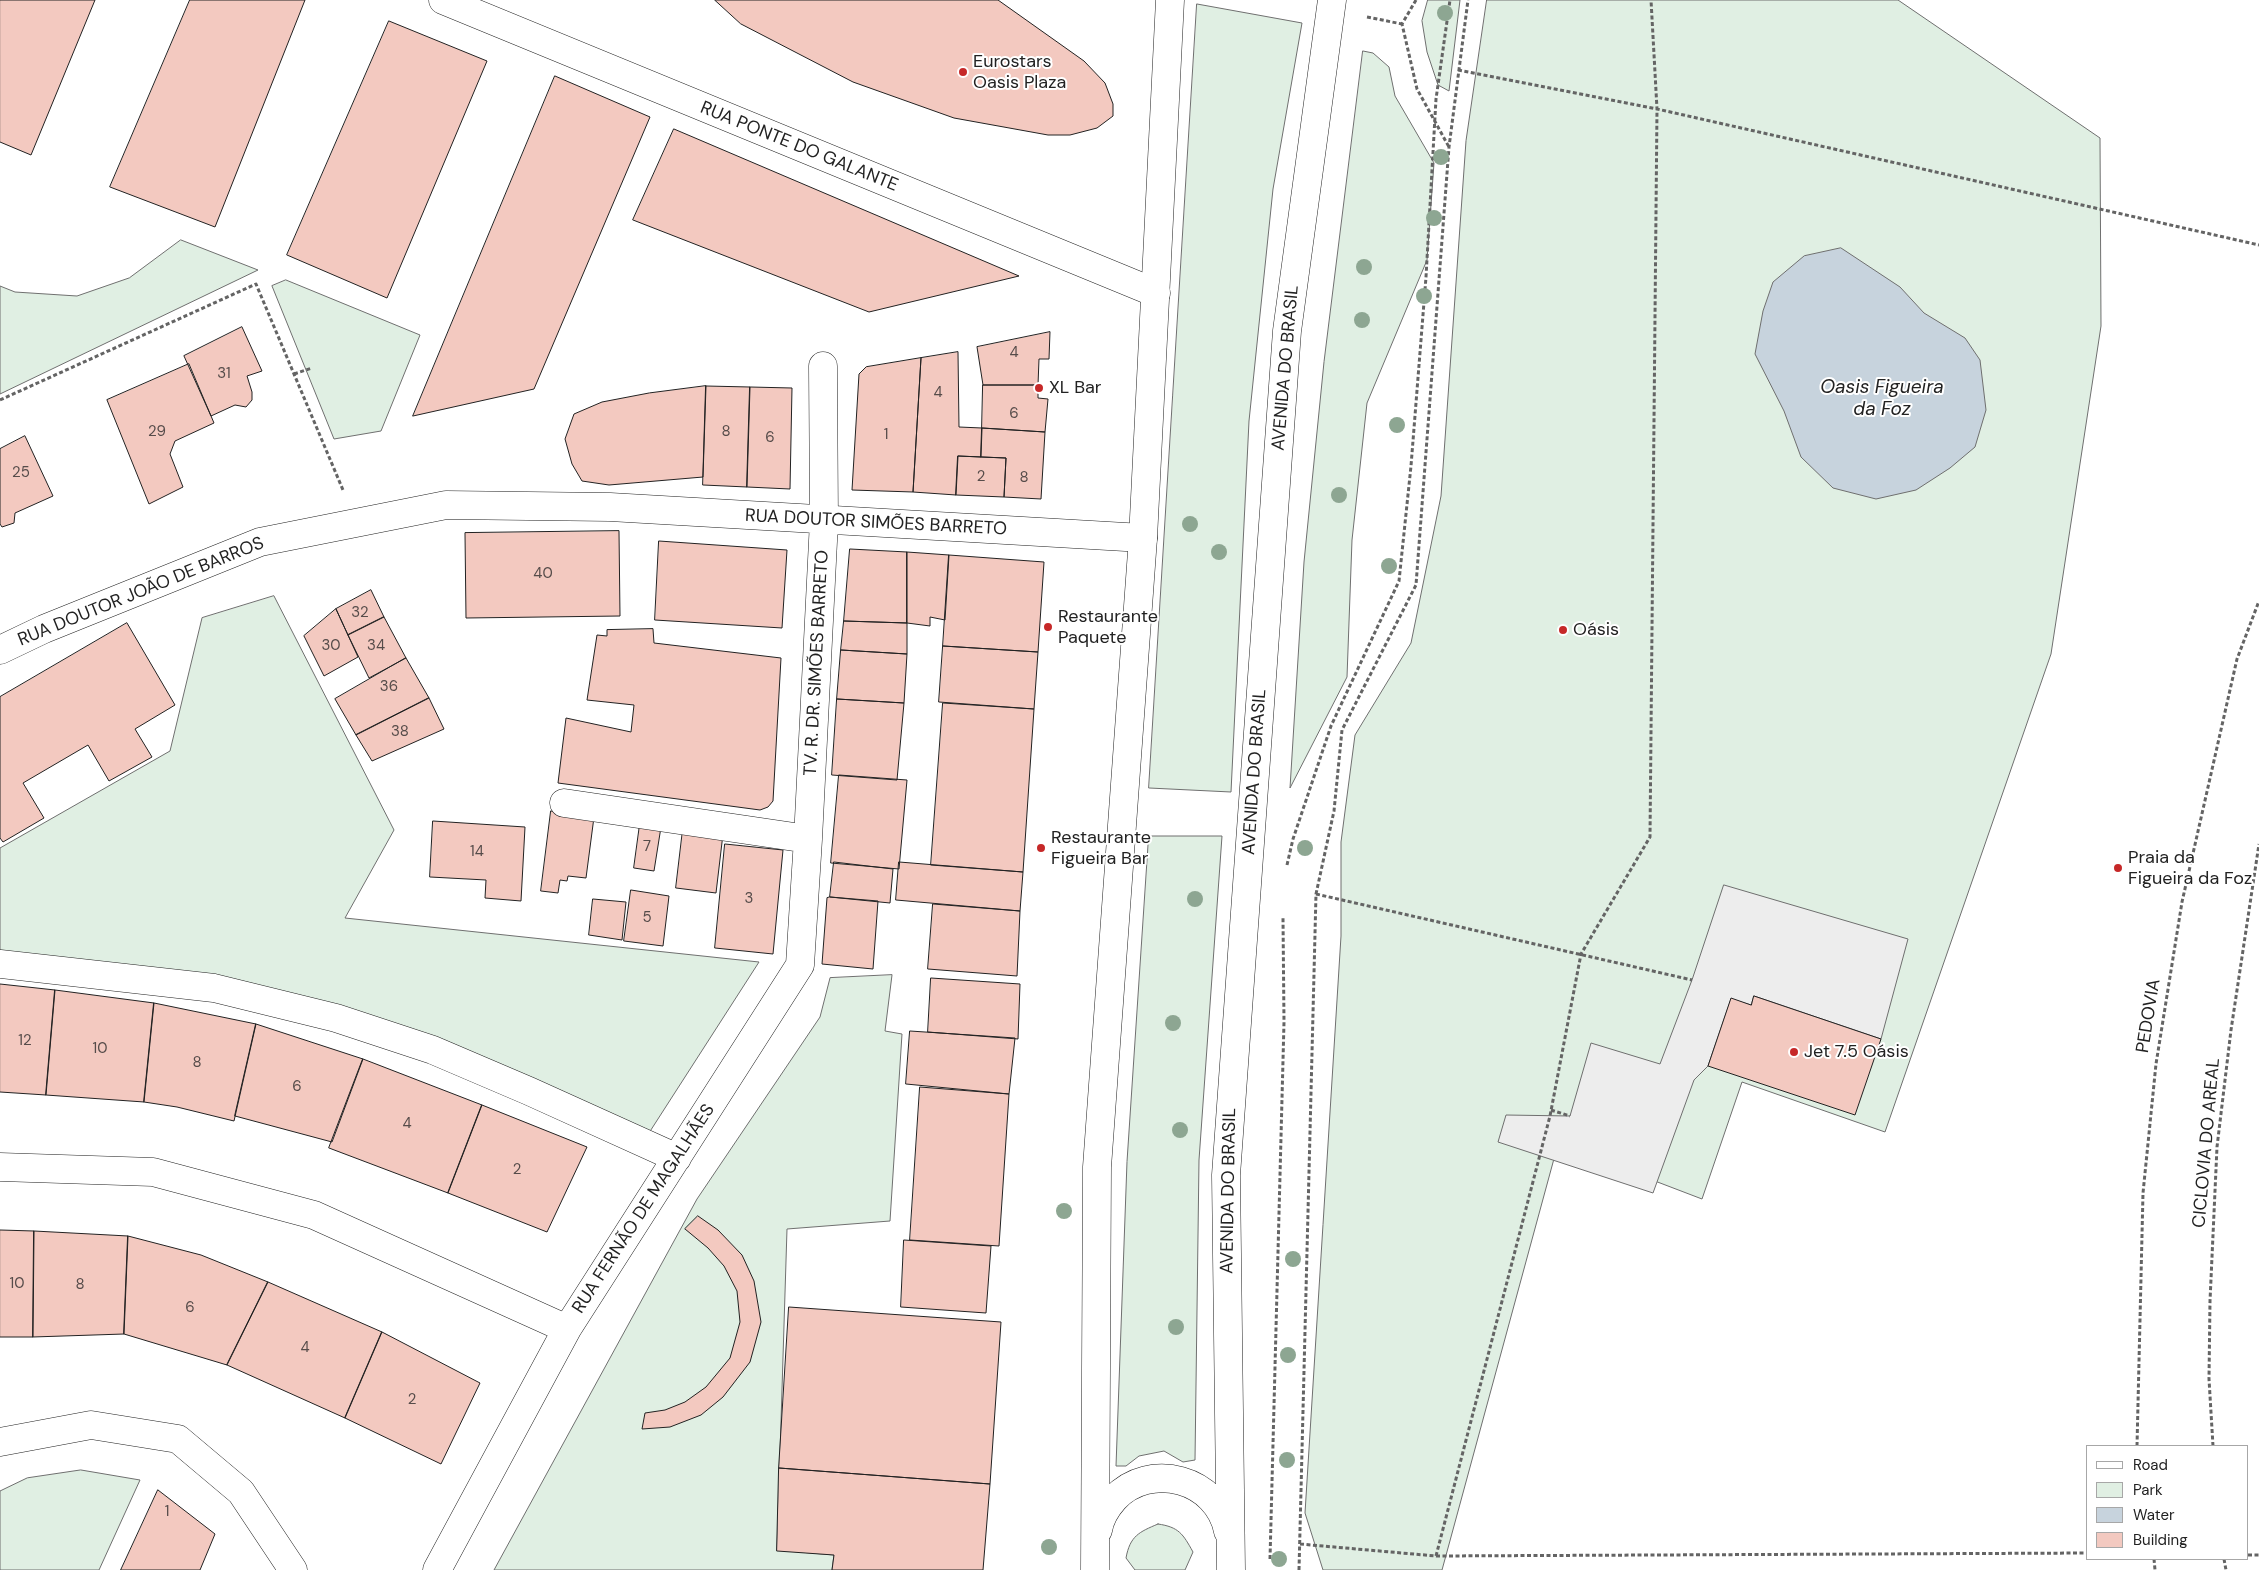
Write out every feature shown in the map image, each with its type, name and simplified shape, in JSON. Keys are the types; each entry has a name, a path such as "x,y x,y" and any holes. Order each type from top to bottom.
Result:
{"street":[{"name":"RUA PONTE DO GALANTE","path":"443,0 1156,293"},
{"name":"AVENIDA DO BRASIL","path":"1098,1562 1097,1167 1143,538 1170,0"},
{"name":"AVENIDA DO BRASIL","path":"1229,1562 1226,1166 1287,331 1332,0"},
{"name":"TV. R. DR. SIMÕES BARRETO","path":"808,839 824,520 823,366"},
{"name":"RUA DOUTOR JOÃO DE BARROS","path":"0,650 44,629 260,542 446,505 610,507"},
{"name":"RUA DOUTOR SIMÕES BARRETO","path":"610,507 1143,538"},
{"path":"564,803 808,839"},
{"name":"RUA FERNÃO DE MAGALHÃES","path":"437,1570 567,1329 800,965 808,839"},
{"path":"0,964 214,988 336,1018 433,1050 677,1158"},
{"path":"0,1167 153,1172 314,1215 567,1329"},
{"path":"0,1442 91,1425 178,1439 241,1492 292,1570"},
{"name":"AVENIDA DO BRASIL","path":"1098,1562 1099,1526 1106,1508 1119,1494 1136,1483 1155,1478 1174,1478 1193,1484 1209,1496 1220,1508 1227,1523 1229,1562"}],"path":[{"path":"1416,0 1402,24 1416,89 1449,147"},
{"path":"1285,873 1293,840 1331,726 1399,581 1411,466 1425,287 1434,121 1450,0"},
{"path":"1299,1570 1316,894 1334,811 1342,730 1416,585 1449,147 1468,0"},
{"path":"1436,1556 1551,1110 1581,954 1650,836 1658,109 1651,0"},
{"path":"1367,17 1402,24"},
{"path":"1458,70 1658,109 2259,245"},
{"path":"0,400 256,284 357,522"},
{"path":"294,374 312,368"},
{"name":"PEDOVIA","path":"2137,1445 2143,1193 2156,1064 2182,902 2237,659 2259,601"},
{"name":"CICLOVIA DO AREAL","path":"2213,1445 2209,1379 2210,1301 2217,1147 2230,1030 2259,844"},
{"path":"1316,894 1692,980"},
{"path":"1270,1561 1284,1022 1283,910"},
{"path":"1551,1110 1570,1116"},
{"path":"1300,1544 1436,1556 2086,1553"}],"green space":[{"path":"1428,0 1460,0 1449,91 1438,85 1427,52 1422,21"},
{"path":"1487,0 1898,0 2100,138 2101,326 2051,654 1885,1132 1742,1082 1702,1199 1558,1144 1442,1570 1323,1570 1305,1513 1341,936 1341,842 1355,735 1411,643 1441,496 1466,141"},
{"path":"1197,4 1302,23 1273,189 1249,421 1231,792 1149,788"},
{"path":"1363,51 1373,53 1389,67 1395,96 1434,163 1427,260 1367,403 1352,540 1347,677 1290,788 1304,562 1324,362"},
{"path":"181,240 258,270 0,394 0,286 15,292 77,296 129,278"},
{"path":"286,280 420,335 381,431 334,439 272,286"},
{"path":"274,596 394,830 345,918 759,962 647,1136 440,1042 0,957 0,848 170,751 202,618"},
{"path":"1149,836 1222,836 1199,1160 1195,1460 1183,1462 1164,1451 1139,1456 1126,1466 1116,1466 1127,1162"},
{"path":"892,975 885,1031 902,1034 890,1221 787,1229 777,1550 834,1555 832,1570 494,1570 697,1199 820,1017 830,978"},
{"path":"81,1470 140,1480 99,1570 0,1570 0,1491 27,1478"},
{"path":"1158,1524 1171,1527 1180,1532 1193,1552 1185,1570 1135,1570 1126,1558 1130,1545 1136,1536"}],"shaded area":[{"path":"1724,885 1908,939 1881,1039 1754,996 1751,1005 1731,999 1708,1066 1694,1080 1653,1193 1498,1142 1506,1115 1570,1116 1591,1043 1660,1064 1692,980"}],"water":[{"name":"Oasis Figueira da Foz","path":"1841,248 1900,287 1924,313 1965,338 1980,360 1986,410 1975,447 1950,468 1916,490 1876,499 1833,488 1801,457 1784,411 1755,354 1763,311 1773,282 1804,256"}],"building":[{"path":"0,0 95,0 31,155 0,142"},
{"path":"190,0 305,0 215,227 110,187"},
{"name":"Eurostars Oasis Plaza","path":"715,0 998,0 1084,61 1105,83 1113,104 1113,116 1097,128 1070,135 1048,135 954,118 853,82 741,24"},
{"path":"389,21 487,61 387,298 287,255"},
{"path":"555,76 650,117 534,389 413,416"},
{"path":"674,129 1019,276 869,312 633,220"},
{"path":"242,327 262,371 247,376 252,392 252,400 246,407 235,405 211,416 184,356"},
{"path":"1050,332 1049,359 1039,359 1038,385 983,385 977,347"},
{"path":"958,352 959,427 982,428 981,457 958,456 956,495 913,492 921,358"},
{"path":"921,358 913,492 852,490 859,374 866,367"},
{"path":"189,364 214,423 175,441 170,454 183,487 149,504 107,400"},
{"path":"983,385 1038,385 1038,398 1048,399 1045,432 982,428"},
{"path":"706,386 703,477 609,485 582,481 572,464 565,439 574,414 602,402 649,393"},
{"path":"706,386 750,387 747,487 703,485"},
{"path":"750,387 792,388 790,489 747,487"},
{"path":"982,428 1045,432 1041,499 1004,497 1006,458 981,457"},
{"path":"25,436 53,496 15,513 14,523 2,527 0,524 0,449"},
{"path":"958,456 1006,458 1004,497 956,495"},
{"path":"619,531 620,616 466,618 465,533"},
{"path":"659,541 787,550 782,628 655,620"},
{"path":"850,549 907,552 907,623 844,621"},
{"path":"907,552 949,555 945,620 930,617 930,626 907,623"},
{"path":"949,555 1044,562 1038,652 943,646"},
{"path":"371,590 384,617 348,635 336,609"},
{"path":"336,609 358,657 324,676 304,636"},
{"path":"384,617 406,658 369,678 348,635"},
{"path":"844,621 907,623 907,654 841,650"},
{"path":"127,623 175,705 135,729 152,757 109,781 88,745 23,783 44,818 3,842 0,838 0,697"},
{"path":"653,629 654,643 781,658 773,801 768,807 760,810 558,783 566,718 631,732 634,705 587,700 597,635 607,636 607,630"},
{"path":"943,646 1038,652 1034,709 939,702"},
{"path":"841,650 907,654 904,703 837,699"},
{"path":"406,658 429,698 356,735 335,699"},
{"path":"429,698 444,729 372,761 356,735"},
{"path":"837,699 904,703 897,780 832,775"},
{"path":"943,703 1034,709 1023,872 931,865"},
{"path":"839,775 907,780 899,869 831,863"},
{"path":"551,811 594,817 586,878 568,876 567,881 560,880 558,893 541,891"},
{"path":"433,821 525,827 521,901 485,898 486,880 430,877"},
{"path":"640,824 661,827 654,871 634,868"},
{"path":"683,829 723,834 716,893 676,888"},
{"path":"725,844 783,850 773,954 715,948"},
{"path":"834,862 893,869 890,903 830,897"},
{"path":"899,862 1023,872 1020,911 896,900"},
{"path":"631,890 669,896 663,946 624,941"},
{"path":"827,898 878,901 873,969 822,964"},
{"path":"593,899 626,902 622,940 589,935"},
{"path":"933,904 1020,911 1017,976 928,969"},
{"path":"931,978 1020,984 1018,1039 928,1032"},
{"path":"0,984 55,990 46,1095 0,1092"},
{"path":"55,990 154,1003 144,1102 46,1095"},
{"name":"Jet 7.5 Oásis","path":"1754,996 1881,1039 1855,1115 1708,1066 1731,998 1751,1005"},
{"path":"154,1003 256,1024 234,1121 177,1107 144,1102"},
{"path":"256,1024 363,1059 332,1142 235,1116"},
{"path":"910,1031 1015,1038 1009,1094 906,1084"},
{"path":"363,1059 482,1105 448,1193 329,1148"},
{"path":"920,1087 1009,1094 999,1246 910,1240"},
{"path":"482,1105 587,1147 547,1232 448,1193"},
{"path":"698,1216 718,1230 742,1255 754,1281 761,1322 750,1362 723,1397 701,1415 670,1427 642,1429 645,1413 665,1410 685,1402 706,1387 730,1358 740,1322 737,1291 724,1266 708,1248 685,1229"},
{"path":"0,1230 34,1231 33,1337 0,1337"},
{"path":"34,1231 128,1236 124,1334 33,1337"},
{"path":"128,1236 201,1255 268,1282 227,1365 124,1334"},
{"path":"904,1240 991,1246 986,1313 901,1307"},
{"path":"268,1282 382,1332 345,1418 227,1365"},
{"path":"789,1307 1001,1322 990,1484 779,1468"},
{"path":"382,1332 480,1383 441,1464 345,1418"},
{"path":"779,1468 990,1484 983,1570 832,1570 834,1555 777,1551"},
{"path":"158,1490 215,1534 200,1570 121,1570"}],"place":[{"name":"Eurostars Oasis Plaza","path":"963,72"},
{"name":"XL Bar","path":"1039,388"},
{"name":"Restaurante Paquete","path":"1048,627"},
{"name":"Oásis","path":"1563,630"},
{"name":"Restaurante Figueira Bar","path":"1041,848"},
{"name":"Praia da Figueira da Foz","path":"2118,868"},
{"name":"Jet 7.5 Oásis","path":"1794,1052"}]}
